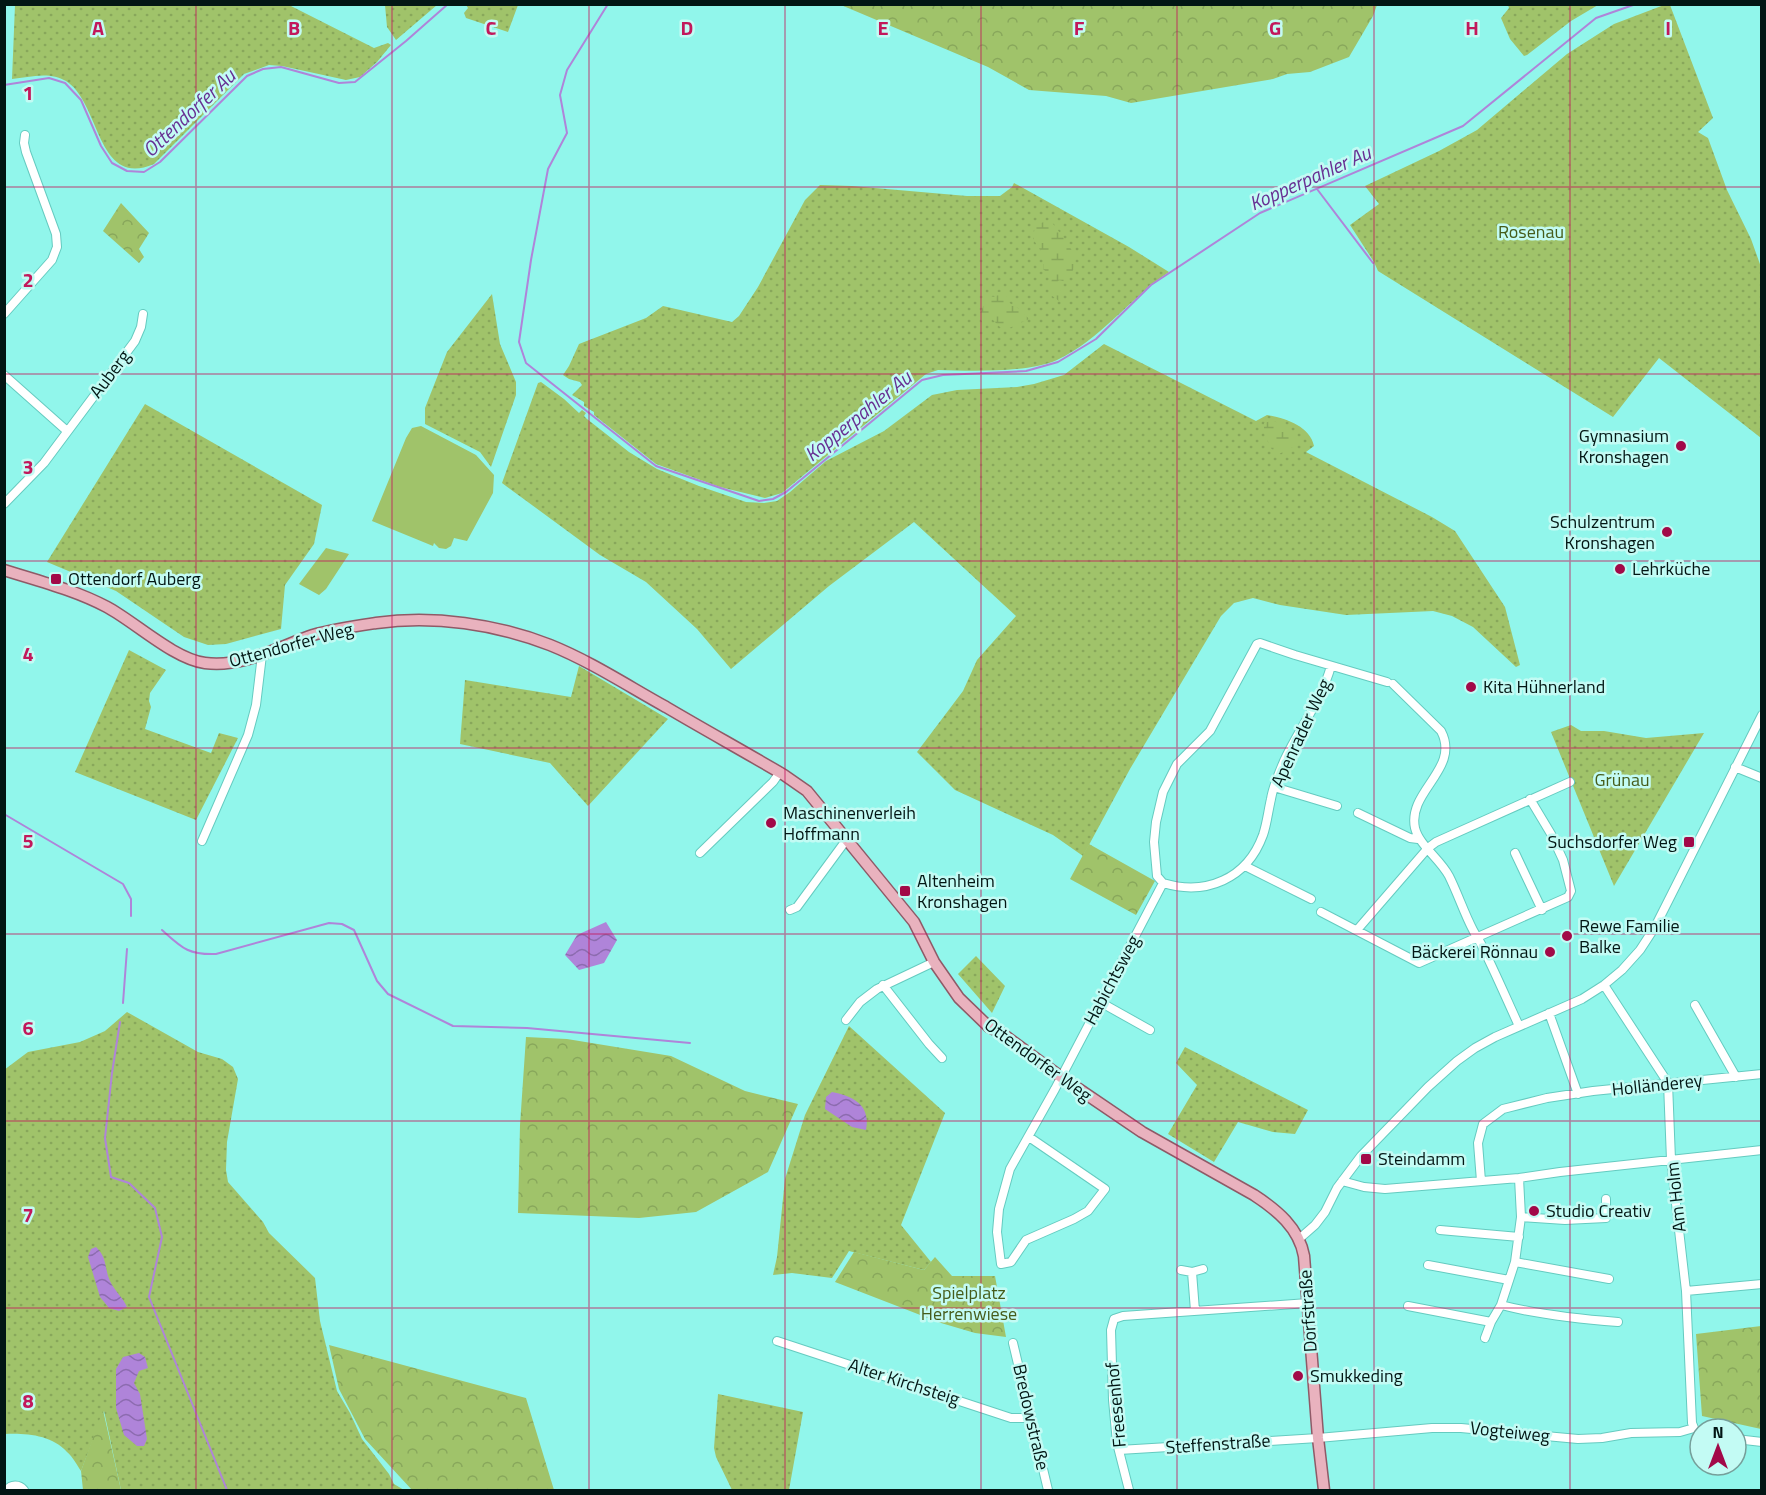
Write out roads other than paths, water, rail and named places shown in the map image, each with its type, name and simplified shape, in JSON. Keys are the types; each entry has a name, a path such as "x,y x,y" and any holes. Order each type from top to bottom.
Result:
{"main road":[{"name":"Ottendorfer Weg","path":"4,570 92,600 184,657 201,663 242,662 315,634 378,622 419,620 498,629 541,642 567,653 780,772 807,791 914,922 934,962 959,998 989,1027 1000,1032 1142,1132 1270,1205 1286,1219 1299,1239"},
{"name":"Dorfstraße","path":"1299,1239 1304,1256 1324,1491"}],"street":[{"path":"4,314 52,260 57,247 56,234 26,152 25,135"},
{"name":"Auberg","path":"4,504 44,463 135,341 143,314"},
{"path":"4,375 68,431"},
{"path":"1162,883 1158,876 1154,842 1163,792 1177,764 1210,731 1257,644 1260,643 1390,683 1442,731 1447,745 1442,764 1419,800 1414,816 1414,826 1418,839 1448,874 1519,1026"},
{"path":"202,841 248,735 256,705 262,655"},
{"name":"Apenrader Weg","path":"1162,883 1185,888 1206,886 1228,878 1245,866 1257,849 1263,835 1269,818 1274,787 1293,742 1326,685 1331,666"},
{"path":"1299,1239 1315,1226 1342,1181 1365,1151 1457,1061 1474,1048 1582,999 1604,985 1640,950 1655,927 1761,715"},
{"path":"1735,767 1761,778"},
{"path":"700,853 773,782 780,772"},
{"path":"1357,930 1428,848 1436,842 1570,782"},
{"path":"1274,787 1336,806"},
{"path":"1321,912 1419,963 1568,897 1571,891 1563,860 1530,799"},
{"path":"1358,813 1410,838 1418,839"},
{"path":"790,910 797,907 847,839"},
{"path":"1515,853 1542,909"},
{"path":"1245,866 1311,899"},
{"name":"Habichtsweg","path":"1029,1137 1105,1189 1088,1211 1026,1240 1011,1262 1001,1264 997,1232 999,1209 1010,1169 1061,1077 1162,883"},
{"path":"846,1020 860,1002 883,986 934,962"},
{"path":"1604,985 1668,1083"},
{"path":"883,986 942,1058"},
{"path":"1100,1002 1150,1029"},
{"name":"Holländerey","path":"1695,1005 1736,1077"},
{"path":"1549,1013 1578,1094"},
{"name":"Holländerey","path":"1481,1181 1478,1143 1482,1124 1503,1109 1547,1098 1761,1074"},
{"name":"Am Holm","path":"1668,1083 1671,1160 1686,1291 1692,1417"},
{"path":"1342,1181 1364,1187 1385,1189 1519,1178 1761,1150"},
{"path":"1485,1338 1491,1322 1502,1305 1515,1262 1521,1217 1519,1178"},
{"path":"1521,1217 1564,1220 1606,1218 1606,1199"},
{"path":"1440,1230 1519,1237"},
{"path":"1515,1262 1609,1279"},
{"path":"1428,1264 1509,1280"},
{"path":"1181,1270 1192,1272 1203,1269"},
{"path":"1192,1272 1195,1311 1308,1303"},
{"path":"1686,1291 1761,1284"},
{"path":"1502,1305 1573,1319 1618,1322"},
{"path":"1408,1306 1491,1322"},
{"name":"Freesenhof","path":"1129,1491 1119,1450 1113,1400 1112,1330 1114,1319 1122,1316 1195,1311"},
{"name":"Alter Kirchsteig","path":"777,1341 1011,1418 1031,1418"},
{"name":"Bredowstraße","path":"1013,1343 1048,1491"},
{"name":"Vogteiweg","path":"1318,1438 1432,1428 1461,1428 1578,1439 1631,1433 1688,1432"},
{"name":"Steffenstraße","path":"1119,1450 1318,1438"},
{"path":"7,1491 15,1485 24,1491"}],"water":[{"path":"606,922 617,940 604,963 579,970 565,955 577,935"},
{"path":"832,1092 847,1096 859,1103 866,1114 866,1130 852,1127 825,1109 826,1097"},
{"path":"96,1247 102,1255 111,1283 127,1307 119,1311 109,1308 100,1297 88,1257 91,1249"},
{"path":"139,1353 145,1357 148,1368 139,1371 134,1383 140,1394 147,1439 144,1446 137,1446 124,1435 116,1408 116,1369 123,1357"}],"waterway":[{"name":"Ottendorfer Au","path":"4,85 49,78 65,83 81,100 101,146 112,163 127,171 144,172 160,162 247,76 263,69 281,67 339,83 355,82 448,4"},
{"name":"Kopperpahler Au","path":"608,4 567,70 560,95 567,133 548,169 519,342 526,363 656,466 759,501 773,499 786,492 922,380 943,375 1026,371 1058,362 1096,339 1151,285 1260,213 1463,126 1596,18 1636,4"},
{"path":"1317,189 1373,263"},
{"name":"Ottendorfer Au","path":"4,814 123,884 131,899 131,916"},
{"path":"162,930 192,952 216,954 329,923 342,924 354,930 377,981 388,994 453,1026 527,1028 690,1043"},
{"name":"Ottendorfer Au","path":"123,1003 127,949"},
{"path":"120,1022 105,1138 111,1177 129,1183 155,1208 162,1237 149,1297 227,1490"}],"place":[{"name":"Gymnasium Kronshagen","path":"1681,446"},
{"name":"Schulzentrum Kronshagen","path":"1667,532"},
{"name":"Lehrküche","path":"1620,569"},
{"name":"Ottendorf Auberg","path":"56,579"},
{"name":"Kita Hühnerland","path":"1471,687"},
{"name":"Maschinenverleih Hoffmann","path":"771,823"},
{"name":"Suchsdorfer Weg","path":"1689,842"},
{"name":"Altenheim Kronshagen","path":"905,891"},
{"name":"Rewe Familie Balke","path":"1567,936"},
{"name":"Bäckerei Rönnau","path":"1550,952"},
{"name":"Steindamm","path":"1366,1159"},
{"name":"Studio Creativ","path":"1534,1211"},
{"name":"Smukkeding","path":"1298,1376"}],"park label":[{"name":"Rosenau","path":"1531,232"},
{"name":"Grünau","path":"1622,780"},
{"name":"Spielplatz Herrenwiese","path":"969,1303"}]}
